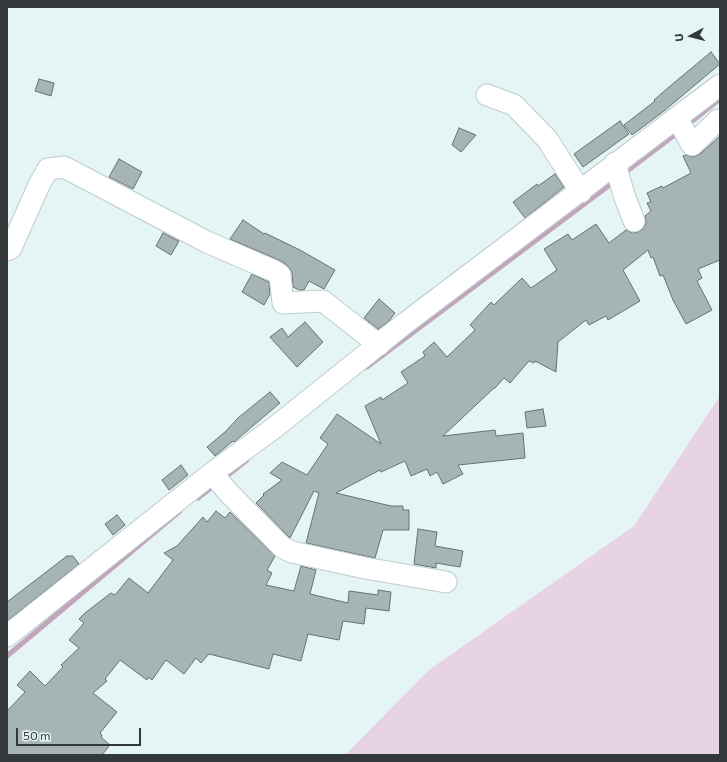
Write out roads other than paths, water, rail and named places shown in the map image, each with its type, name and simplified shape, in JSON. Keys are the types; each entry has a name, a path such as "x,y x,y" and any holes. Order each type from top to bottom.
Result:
{"street":[{"path":"7,636 212,473 274,428 411,320 581,192 616,167 681,126 720,85"},
{"path":"487,95 514,105 547,139 581,192"},
{"path":"681,126 692,145 718,120"},
{"path":"7,250 11,248 39,185 48,169 64,167 207,242 274,271 280,275 283,303 323,302 380,345"},
{"path":"616,167 624,195 634,220"},
{"path":"212,473 228,492 282,547 292,552 365,568 446,582"}],"waterway":[{"path":"686,126 720,99"},
{"path":"623,174 680,131"},
{"path":"367,367 615,181"},
{"path":"223,479 247,460"},
{"path":"198,498 215,485"},
{"path":"7,656 180,511"}]}
